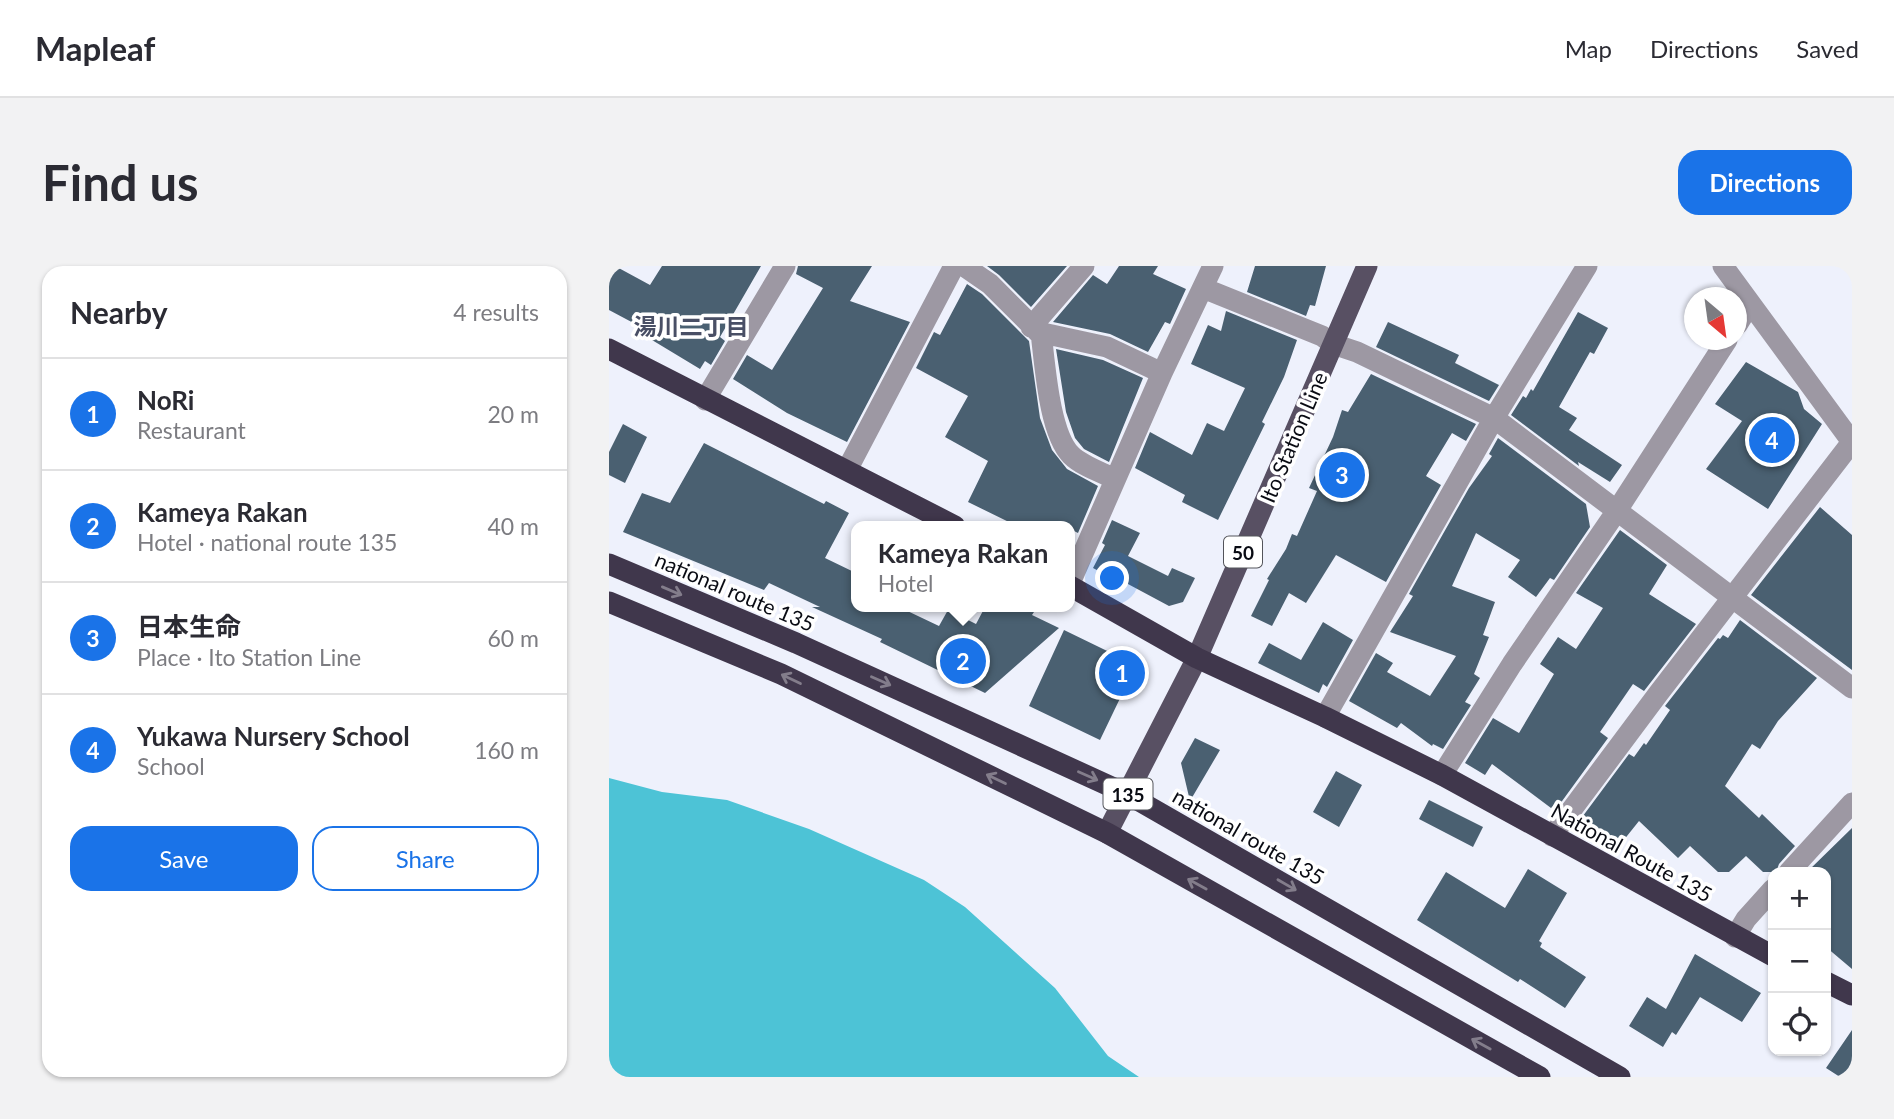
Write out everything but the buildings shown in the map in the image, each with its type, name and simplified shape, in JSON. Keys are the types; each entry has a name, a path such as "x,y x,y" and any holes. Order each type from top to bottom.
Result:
{"highway":[{"path":"609,349 945,521"},
{"name":"national route 135","path":"609,564 796,643 1127,794 1620,1077"},
{"name":"national route 135","path":"1075,587 1197,658 1442,775 1552,836"},
{"name":"135","path":"609,602 781,674 1107,833 1540,1077"},
{"name":"National Route 135","path":"1552,836 1768,954"},
{"path":"1831,984 1852,995"}],"main road":[{"name":"Ito Station Line","path":"1107,833 1197,658 1367,266"}],"street":[{"path":"705,400 785,266"},
{"path":"848,470 954,266"},
{"path":"964,266 991,284 1036,330 1107,347 1162,373"},
{"path":"1084,266 1036,330 1049,402 1064,443 1071,455 1115,479"},
{"path":"1075,572 1162,373 1213,266"},
{"path":"1325,717 1494,418 1587,266"},
{"path":"1552,836 1852,442 1723,266"},
{"path":"1203,288 1310,331 1494,418 1852,688"},
{"path":"1747,308 1749,304"},
{"path":"1442,775 1512,664 1616,512 1721,350"},
{"path":"1794,867 1852,803"},
{"path":"1735,937 1746,919 1768,895"}],"water":[{"path":"609,778 662,792 727,800 809,829 924,880 965,907 1055,988 1108,1056 1139,1077 609,1077"}],"place":[{"name":"Yukawa Nursery School","path":"1772,440"},
{"name":"日本生命","path":"1342,475"},
{"name":"Kameya Rakan","path":"963,661"},
{"name":"NoRi","path":"1122,673"}],"district":[{"name":"湯川二丁目","path":"691,326"}]}
